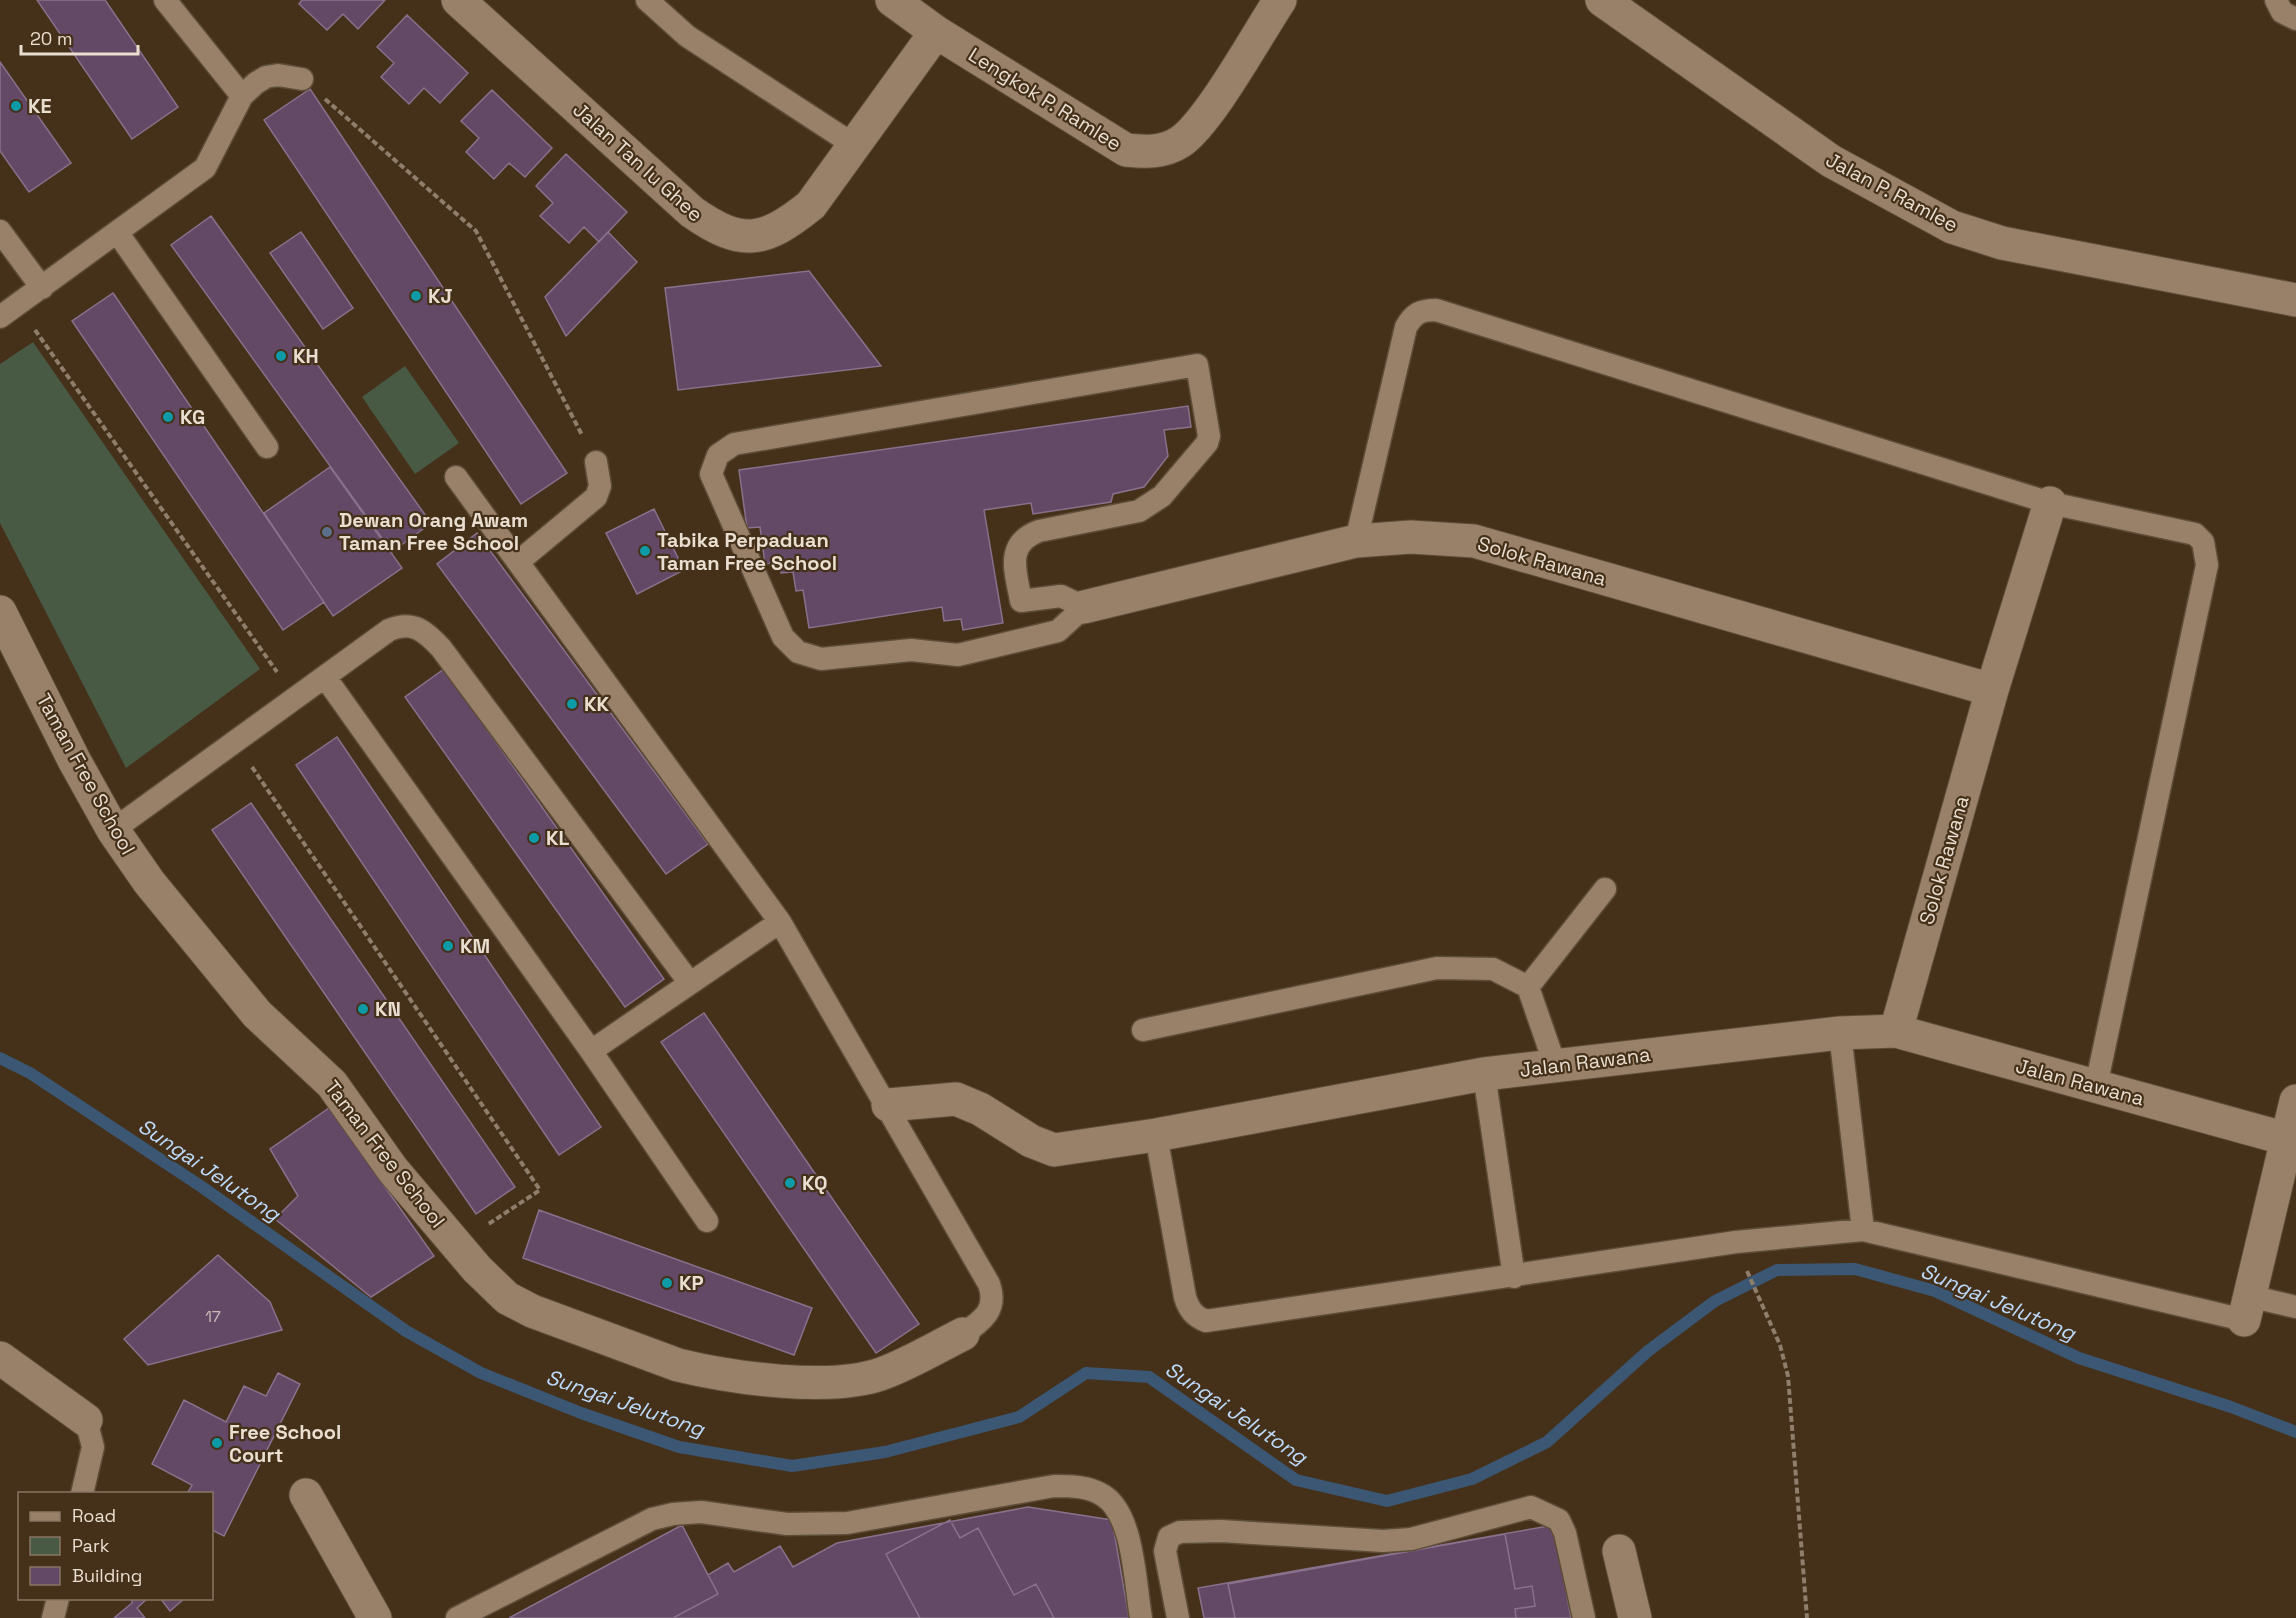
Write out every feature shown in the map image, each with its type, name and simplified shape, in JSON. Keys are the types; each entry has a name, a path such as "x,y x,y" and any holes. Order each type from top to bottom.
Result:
{"street":[{"name":"Jalan Tan Iu Ghee","path":"458,0 692,212 718,231 742,237 768,233 790,222 811,205 936,32"},
{"name":"Lengkok P. Ramlee","path":"892,0 936,32 1126,150 1153,153 1180,142 1205,116 1280,0"},
{"name":"Jalan P. Ramlee","path":"1602,0 1831,161 1952,227 2002,243 2296,300"},
{"name":"Solok Rawana","path":"1896,1031 1992,690 2050,503"},
{"name":"Solok Rawana","path":"1084,607 1356,541 1411,537 1474,541 1992,690"},
{"name":"Taman Free School","path":"0,612 74,760 113,830 149,882 257,1014 332,1084 393,1170 457,1245 507,1298 532,1311 678,1365 700,1370 811,1383 850,1382 882,1373 963,1334"},
{"name":"Jalan Rawana","path":"888,1105 956,1099 980,1109 1031,1141 1054,1150 1156,1135 1484,1074 1840,1033 1896,1031 2287,1139"},
{"path":"2247,1308 2296,1101"},
{"path":"0,1358 86,1420"},
{"path":"306,1495 375,1618"},
{"path":"1619,1551 1635,1618"}],"lane":[{"path":"165,0 242,96"},
{"path":"647,0 687,36 854,145"},
{"path":"2276,0 2282,12 2296,19"},
{"path":"8,311 205,168 242,96 266,77 278,75 302,79"},
{"path":"0,231 42,288"},
{"path":"117,232 267,447"},
{"path":"1356,541 1406,327 1412,316 1424,310 1436,310 2050,503 2184,529 2195,534 2203,542 2207,553 2205,576 2096,1086"},
{"path":"1021,601 1061,596 1084,607 1058,631 1029,638 958,655 911,650 821,659 798,652 783,637 711,474 718,455 734,444 1197,364 1209,436 1207,443 1162,496 1139,511 1029,535 1020,544 1014,557 1021,601 1029,638"},
{"path":"518,562 596,497 600,486 596,462"},
{"path":"456,477 780,922 888,1105 993,1295 987,1317 963,1334"},
{"path":"113,830 389,630 411,625 421,629 441,648 689,982"},
{"path":"325,677 591,1051 707,1221"},
{"path":"1528,987 1605,889"},
{"path":"591,1051 780,922"},
{"path":"1143,1030 1437,968 1493,969 1528,987 1555,1065"},
{"path":"1840,1033 1863,1230"},
{"path":"1484,1074 1514,1277"},
{"path":"1156,1135 1185,1298 1188,1308 1206,1322 1736,1242 1863,1230 2247,1308 2296,1307"},
{"path":"82,1492 93,1447 86,1420"},
{"path":"457,1618 652,1520 673,1514 701,1512 787,1524 847,1523 1054,1486 1080,1486 1104,1496 1121,1514 1141,1618"},
{"path":"1178,1618 1166,1551 1169,1537 1180,1532 1221,1531 1383,1541 1411,1539 1531,1507 1559,1520 1565,1533 1584,1618"},
{"path":"53,1618 58,1600"}],"path":[{"path":"302,79 476,231 596,462"},
{"path":"8,311 296,698"},
{"path":"235,742 540,1190 457,1245"},
{"path":"1744,1264 1780,1345 1788,1376 1807,1618"}],"green space":[{"path":"33,342 260,669 126,768 0,523 0,364"},
{"path":"405,366 459,443 415,474 362,397"}],"building":[{"path":"37,0 105,0 178,107 132,139"},
{"path":"302,0 385,0 358,29 343,14 327,30 299,4"},
{"path":"407,15 468,73 440,103 424,88 409,104 381,77 394,63 377,47"},
{"name":"KE","path":"0,62 71,163 29,192 0,151"},
{"name":"KJ","path":"310,89 567,473 521,504 264,120"},
{"path":"492,90 552,148 525,177 509,163 494,179 466,152 479,138 461,121"},
{"path":"566,154 627,212 599,242 584,227 569,243 540,216 553,203 536,186"},
{"name":"KH","path":"211,216 431,523 392,552 171,245"},
{"path":"301,232 353,308 323,329 270,253"},
{"path":"608,232 637,262 566,336 545,297"},
{"path":"809,271 881,366 678,390 665,288"},
{"name":"KG","path":"113,293 324,602 283,630 72,321"},
{"path":"1188,406 1191,427 1164,430 1168,456 1144,487 1113,494 1111,502 1033,514 1031,503 984,510 1003,623 963,630 961,619 944,621 942,607 809,628 803,590 796,591 793,572 781,573 780,562 765,564 760,527 747,528 739,470"},
{"name":"Dewan Orang Awam Taman Free School","path":"330,467 402,568 333,616 264,513"},
{"name":"Tabika Perpaduan Taman Free School","path":"654,509 684,570 637,594 606,533"},
{"name":"KK","path":"477,533 708,844 666,874 437,564"},
{"name":"KL","path":"444,669 664,979 625,1007 405,697"},
{"name":"KM","path":"337,737 601,1127 559,1155 296,765"},
{"name":"KN","path":"251,803 515,1187 476,1214 212,830"},
{"name":"KQ","path":"704,1013 919,1324 876,1353 661,1042"},
{"path":"329,1108 434,1256 371,1297 275,1219 298,1196 270,1149"},
{"name":"KP","path":"539,1210 812,1308 794,1355 523,1258"},
{"path":"218,1255 270,1302 282,1330 148,1365 124,1339"},
{"name":"Free School Court","path":"278,1373 300,1384 224,1536 213,1530 213,1492 188,1492 192,1485 152,1464 184,1400 226,1422 244,1386 266,1396"},
{"path":"1028,1507 1112,1520 1129,1618 509,1618 682,1525 708,1575 728,1563 734,1572 780,1546 793,1567 837,1543"},
{"path":"950,1520 960,1538 978,1528 1014,1595 1036,1584 1054,1618 920,1618 886,1554"},
{"path":"682,1525 718,1594 673,1618 509,1618"},
{"path":"1554,1525 1571,1618 1204,1618 1198,1588"},
{"path":"1505,1534 1515,1589 1532,1586 1535,1606 1515,1609 1516,1618 1235,1618 1228,1584"},
{"path":"132,1600 146,1600 137,1608 145,1618 114,1618 132,1603"},
{"path":"162,1600 183,1600 170,1611"}],"waterway":[{"name":"Sungai Jelutong","path":"0,1058 30,1073 202,1187 406,1331 481,1373 581,1413 679,1447 792,1466 885,1452 1019,1417 1086,1373 1149,1377 1296,1480 1387,1501 1472,1479 1547,1442 1648,1351 1715,1301 1777,1270 1855,1269 1935,1291 2079,1358 2231,1407 2296,1432"}],"place":[{"name":"KE","path":"16,106"},
{"name":"KJ","path":"416,296"},
{"name":"KH","path":"281,356"},
{"name":"KG","path":"168,417"},
{"name":"Dewan Orang Awam Taman Free School","path":"327,532"},
{"name":"Tabika Perpaduan Taman Free School","path":"645,551"},
{"name":"KK","path":"572,704"},
{"name":"KL","path":"534,838"},
{"name":"KM","path":"448,946"},
{"name":"KN","path":"363,1009"},
{"name":"KQ","path":"790,1183"},
{"name":"KP","path":"667,1283"},
{"name":"Free School Court","path":"217,1443"}]}
